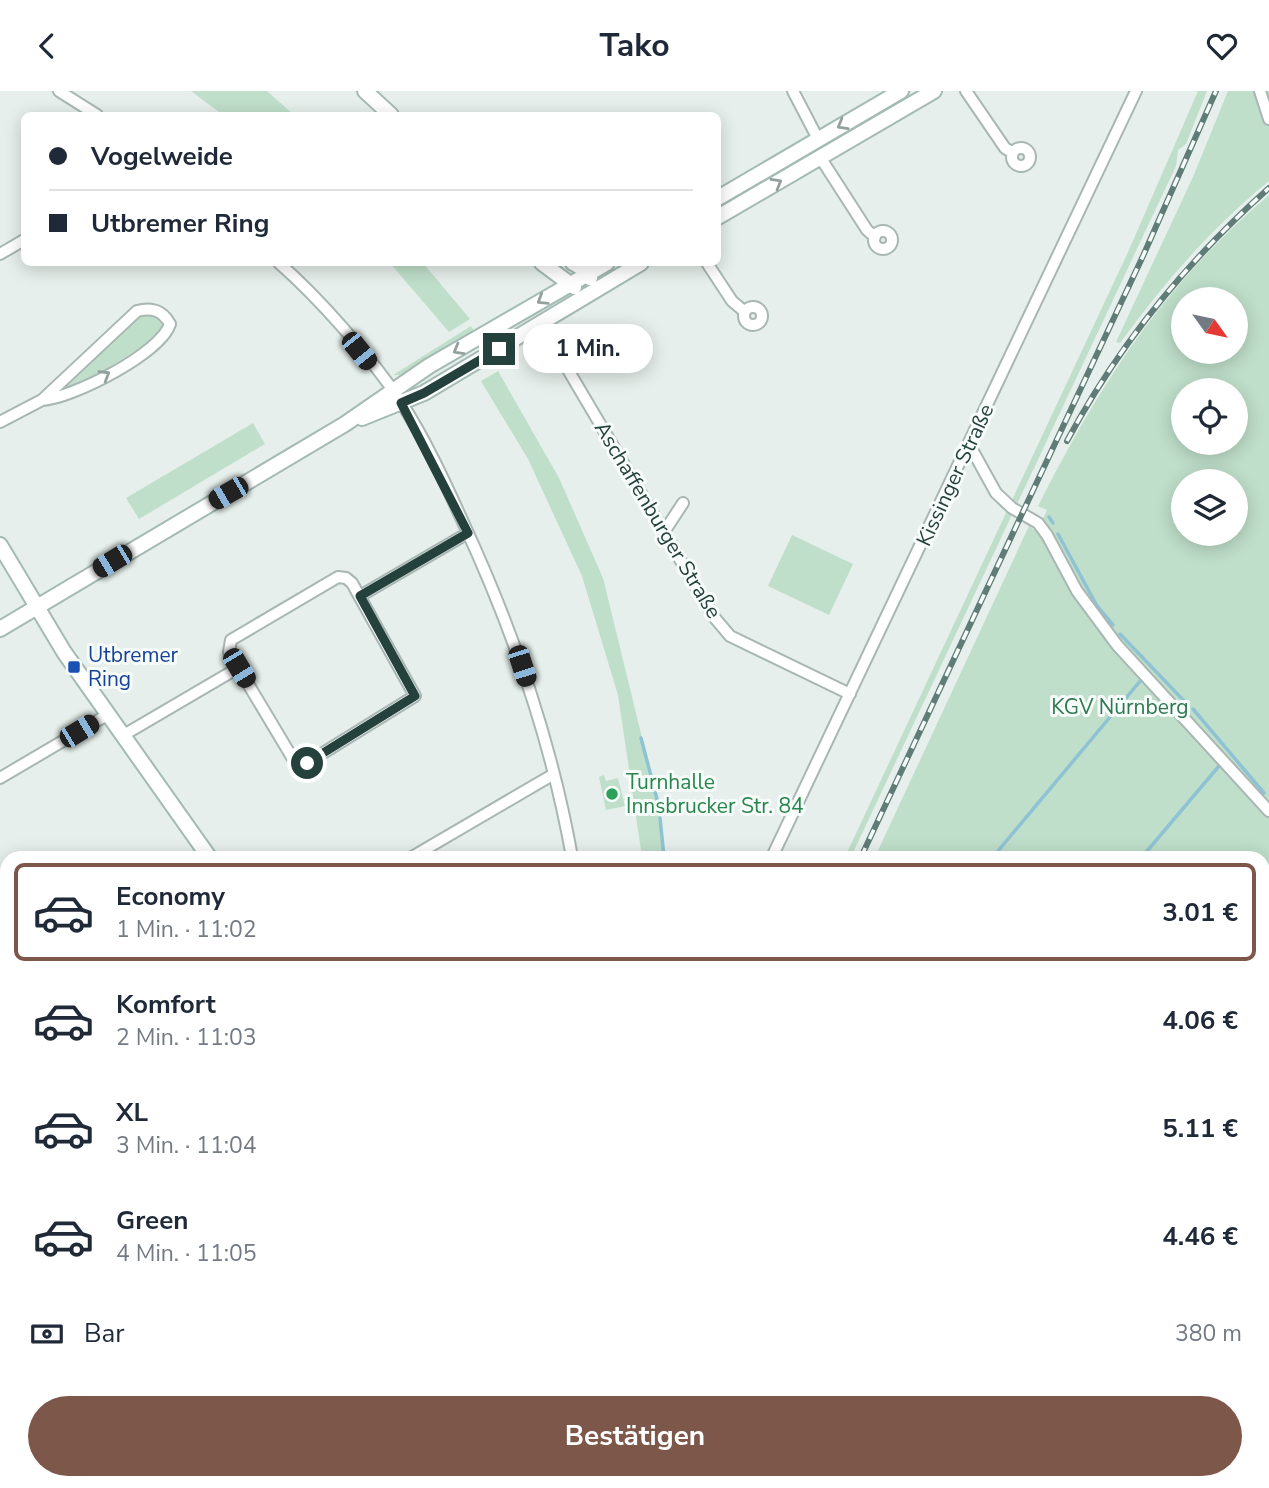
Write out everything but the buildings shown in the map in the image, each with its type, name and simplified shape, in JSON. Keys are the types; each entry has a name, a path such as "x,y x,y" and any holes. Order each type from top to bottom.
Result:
{"street":[{"path":"59,91 93,112"},
{"path":"365,91 388,112"},
{"path":"793,91 818,139"},
{"path":"721,196 901,91"},
{"path":"721,215 934,91"},
{"path":"966,91 1005,148 1013,153"},
{"name":"Kissinger Straße","path":"775,851 970,446 1136,91"},
{"path":"1260,91 1269,119"},
{"path":"821,157 867,230 875,237"},
{"path":"0,254 21,242"},
{"path":"282,266 326,310 401,403 468,533 516,647 554,774 571,851"},
{"path":"546,266 567,284 592,293"},
{"path":"578,266 589,272"},
{"path":"0,629 345,424 391,390 601,266"},
{"path":"345,424 424,393 636,266"},
{"path":"709,266 732,301 745,312"},
{"path":"589,272 592,293"},
{"path":"0,422 42,400 137,311 157,310 165,315 170,324 160,341 69,395 42,400"},
{"name":"Aschaffenburger Straße","path":"541,324 714,617 730,636 850,694"},
{"path":"970,446 996,492 1012,507 1038,523 1047,535 1077,591 1117,645 1269,811"},
{"path":"664,532 683,503"},
{"path":"360,596 468,533"},
{"path":"0,545 36,607 107,715 205,851"},
{"path":"338,577 346,578 360,596 414,691 412,701 307,763 299,763 293,759 239,668 229,652 231,640 338,577"},
{"path":"122,736 239,668"},
{"path":"0,778 107,715"},
{"path":"422,851 554,774"}],"green space":[{"path":"191,91 267,91 291,112 219,112"},
{"path":"1198,91 1207,91 1186,144 1178,150 1176,166 854,851 848,851 1129,250"},
{"path":"1228,91 1269,91 1269,181 1208,237 1171,278 1120,343 1116,342 1193,177"},
{"name":"KGV Nürnberg","path":"1269,195 1269,851 878,851 1029,526 1037,532 1047,510 1038,506 1085,419 1137,338 1171,295 1171,364 1248,364 1248,287 1178,287 1231,229"},
{"path":"393,266 426,266 470,319 449,332"},
{"path":"151,312 165,322 159,336 69,392 57,391 113,342 134,318 141,313"},
{"path":"471,326 474,331 467,336 404,375 393,375"},
{"path":"498,371 559,478 603,578 657,799 663,851 641,851 618,695 582,576 528,459 481,381"},
{"path":"253,423 265,444 139,519 126,498"},
{"path":"792,535 853,564 829,615 768,586"},
{"name":"Turnhalle Innsbrucker Str. 84","path":"604,775 606,781 618,778 625,806 606,810 599,777"}],"waterway":[{"path":"1049,517 1053,523"},
{"path":"1058,534 1097,606 1113,625"},
{"path":"1120,634 1186,703"},
{"path":"998,851 1141,680"},
{"path":"1193,709 1264,793"},
{"path":"641,738 657,799"},
{"path":"1147,851 1219,766"},
{"path":"660,818 663,851"}],"railway":[{"path":"864,851 1143,256 1216,91"},
{"path":"1067,441 1109,371 1157,306 1210,245 1269,188"}],"place":[{"name":"Utbremer Ring","path":"74,667"},
{"name":"Turnhalle Innsbrucker Str. 84","path":"612,794"}],"route":[{"path":"307,763 412,701 415,696 360,596 468,533 439,471 401,403 424,393 499,349"}]}
